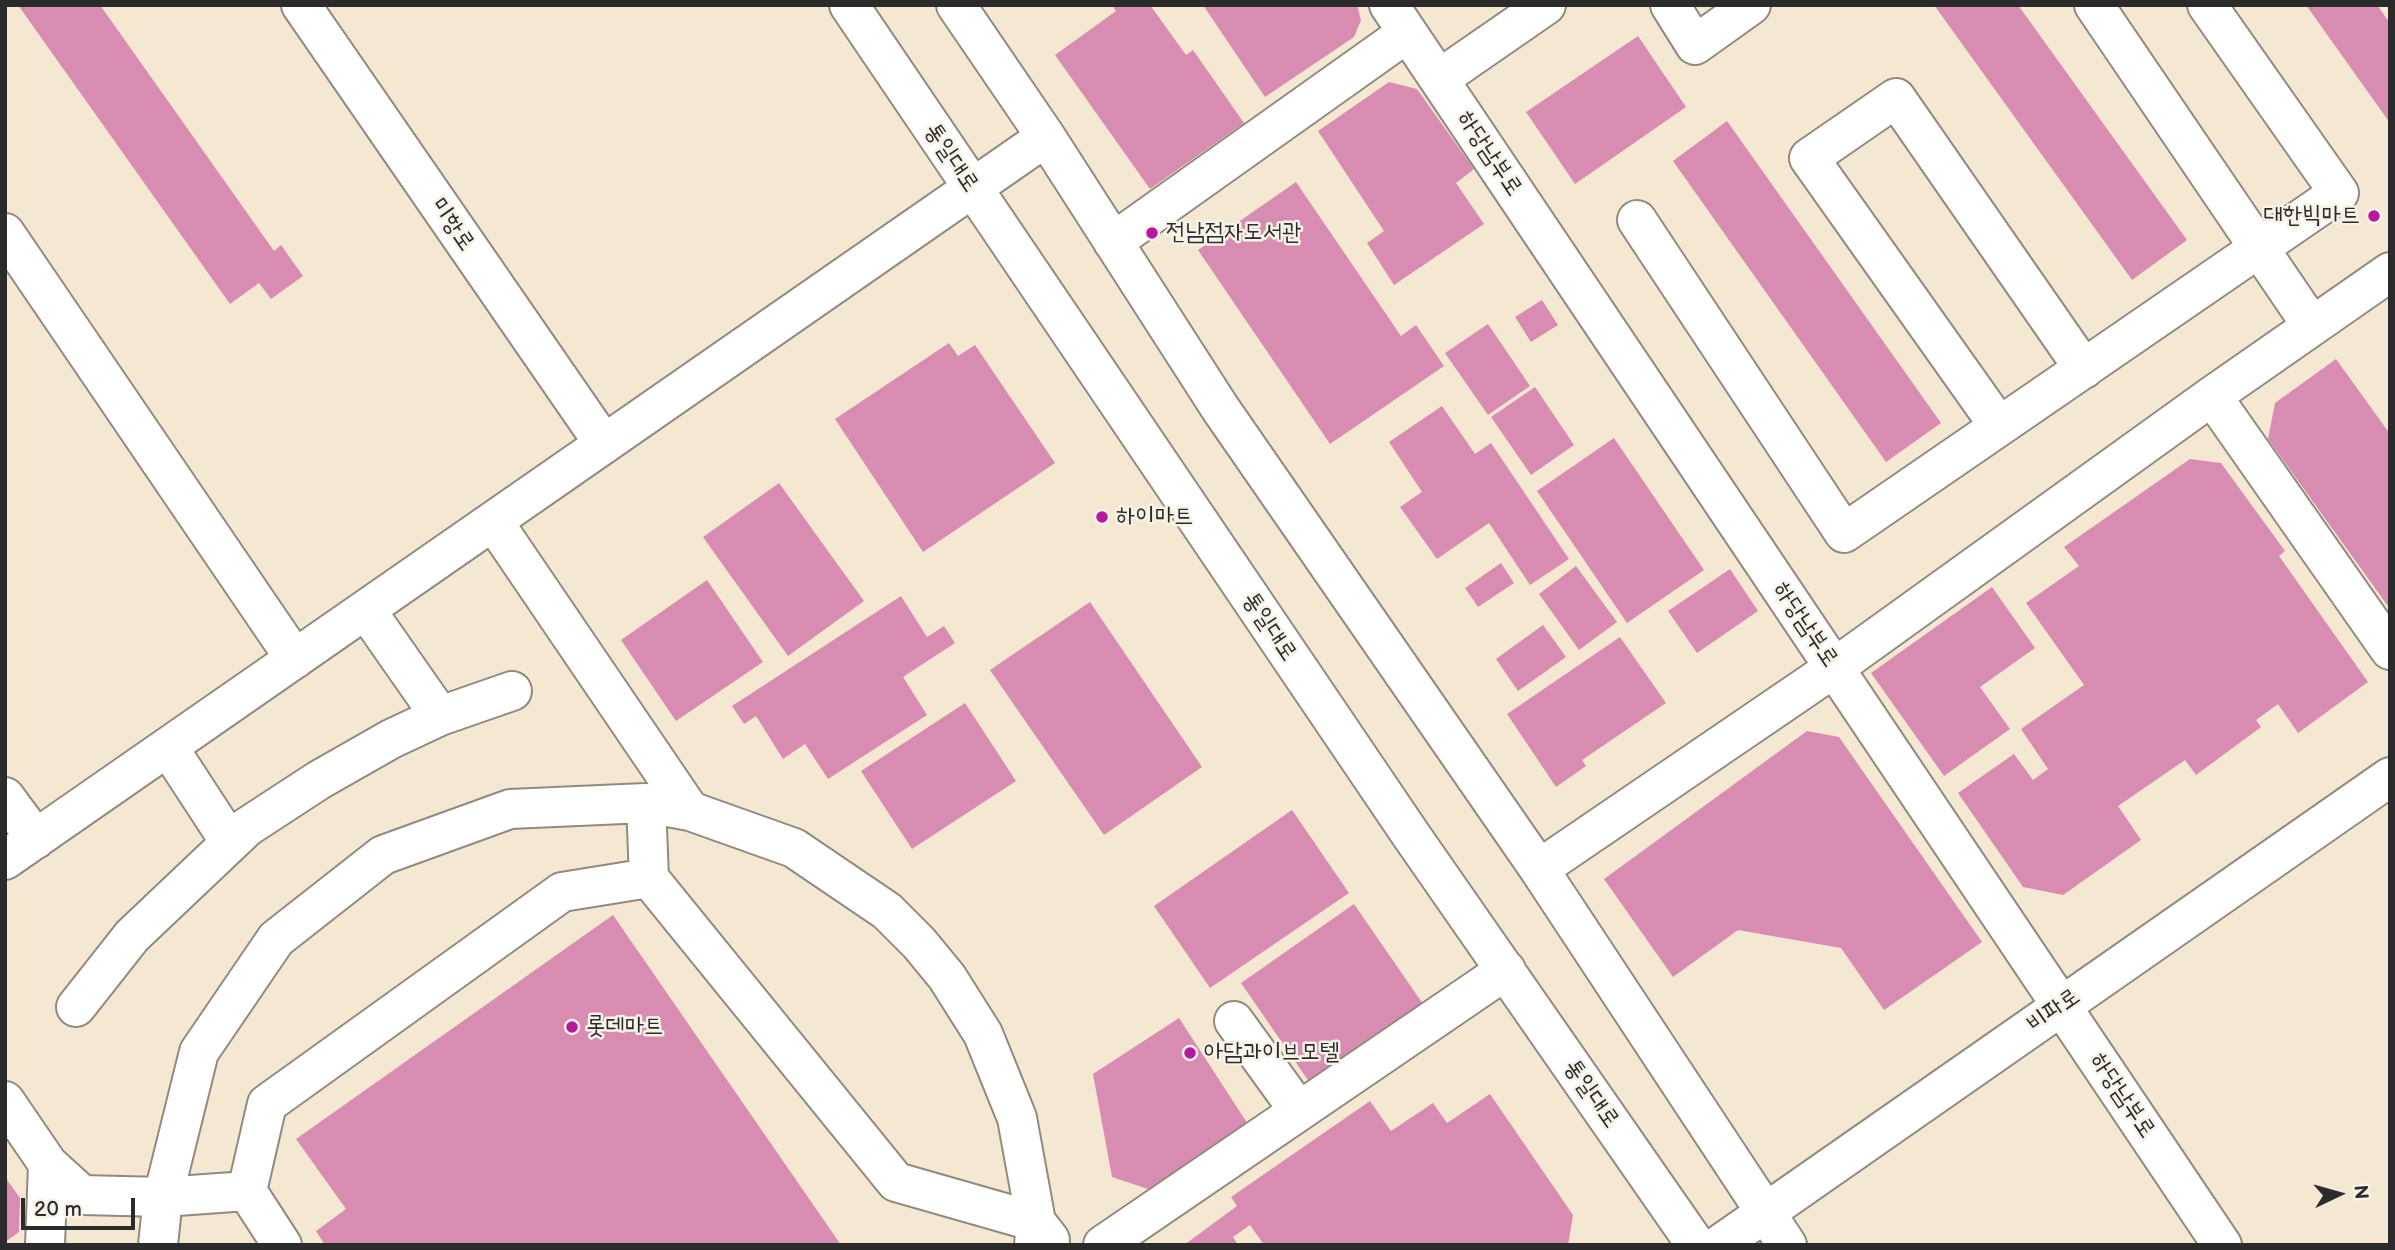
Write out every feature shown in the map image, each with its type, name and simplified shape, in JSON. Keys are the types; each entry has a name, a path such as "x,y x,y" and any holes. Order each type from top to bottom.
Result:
{"street":[{"name":"미항로","path":"301,5 604,444"},
{"name":"통일대로","path":"849,5 1411,835 1696,1245"},
{"path":"956,5 1046,137 1220,408 1539,869 1787,1245"},
{"path":"1439,79 1499,19 1546,5"},
{"path":"1670,5 1695,45 1751,5"},
{"path":"2094,5 2312,326"},
{"path":"1637,220 1844,533 2339,193 2207,5"},
{"path":"1113,242 1398,19"},
{"name":"하당남부로","path":"1398,19 2222,1245"},
{"path":"1999,426 1809,158 1896,98 2084,369"},
{"path":"5,797 20,850 1046,137"},
{"path":"5,233 295,659"},
{"path":"1539,869 1834,668 2212,396 2390,272"},
{"path":"2212,396 2390,650"},
{"path":"493,521 690,811"},
{"path":"366,610 440,716"},
{"path":"76,1007 132,936 247,827 319,780 391,738 440,716 512,691"},
{"path":"168,747 230,842"},
{"name":"비파로","path":"1719,1245 2390,777"},
{"path":"646,803 649,878 896,1182 1041,1237"},
{"path":"158,1245 163,1197 199,1052 276,939 383,855 497,813 510,809 646,803 690,811 794,848 887,911 919,943 947,977 983,1034 1017,1118 1041,1237"},
{"path":"282,1245 247,1191 267,1104 562,892 649,878"},
{"path":"1103,1245 1506,970"},
{"path":"1234,1021 1299,1111"},
{"path":"5,1101 48,1164 82,1195 163,1197 247,1191"},
{"path":"45,1245 48,1164"}],"building":[{"path":"18,5 100,5 274,251 281,245 303,276 271,299 259,283 230,304"},
{"path":"1112,5 1150,5 1186,55 1193,50 1244,123 1150,189 1055,55 1116,11"},
{"path":"1203,5 1357,5 1361,20 1354,37 1265,97"},
{"path":"1934,5 2018,5 2187,240 2132,280"},
{"path":"2306,5 2377,5 2390,23 2390,123"},
{"path":"1638,36 1686,107 1575,184 1526,112"},
{"path":"1389,82 1417,89 1474,169 1456,183 1484,224 1394,285 1367,243 1384,231 1318,131"},
{"path":"1727,121 1941,423 1886,462 1673,161"},
{"path":"1296,182 1401,336 1416,325 1444,366 1330,444 1198,250"},
{"path":"1542,300 1558,325 1531,342 1515,317"},
{"path":"1488,324 1530,386 1488,415 1445,353"},
{"path":"949,343 958,356 975,345 1055,463 923,552 835,419"},
{"path":"2336,359 2390,434 2390,609 2268,439 2275,403"},
{"path":"1535,387 1574,445 1531,475 1491,417"},
{"path":"1442,406 1475,454 1491,443 1569,559 1530,585 1489,523 1437,559 1400,507 1422,492 1389,442"},
{"path":"1614,438 1704,570 1627,623 1537,491"},
{"path":"2190,459 2221,463 2285,551 2279,556 2368,682 2298,733 2278,704 2256,720 2261,727 2196,775 2185,760 2118,806 2141,840 2063,895 2023,887 1958,793 2014,754 2033,780 2048,769 2021,729 2084,685 2026,603 2079,566 2064,547"},
{"path":"779,483 864,601 788,656 703,537"},
{"path":"1501,563 1514,583 1478,607 1465,588"},
{"path":"1576,566 1617,622 1579,650 1539,594"},
{"path":"1730,569 1758,611 1697,653 1668,611"},
{"path":"707,580 763,662 676,721 621,640"},
{"path":"1992,587 2035,648 1980,687 2010,729 1944,776 1871,673"},
{"path":"901,596 927,637 944,626 955,643 903,677 927,715 828,779 805,744 783,759 756,716 744,724 732,706"},
{"path":"1090,602 1202,767 1104,835 990,670"},
{"path":"1543,625 1566,657 1518,691 1496,659"},
{"path":"1620,637 1666,703 1582,760 1586,766 1556,787 1507,714"},
{"path":"965,703 1016,781 912,849 861,771"},
{"path":"1807,731 1839,737 1982,942 1884,1010 1841,948 1738,930 1673,977 1604,879"},
{"path":"1292,810 1349,893 1210,988 1154,906"},
{"path":"1354,904 1423,1004 1310,1083 1241,983"},
{"name":"롯데마트","path":"613,915 841,1245 325,1245 316,1231 346,1209 296,1139"},
{"path":"1179,1018 1253,1132 1160,1193 1112,1177 1093,1074"},
{"path":"1490,1094 1573,1215 1568,1245 1264,1245 1250,1225 1233,1237 1238,1245 1184,1245 1237,1206 1231,1197 1370,1101 1391,1131 1433,1103 1447,1123"},
{"path":"5,1177 20,1198 19,1232 5,1242"}],"place":[{"name":"대한빅마트","path":"2374,216"},
{"name":"전남점자도서관","path":"1152,233"},
{"name":"하이마트","path":"1102,517"},
{"name":"롯데마트","path":"572,1027"},
{"name":"아담과이브모텔","path":"1190,1053"}]}
